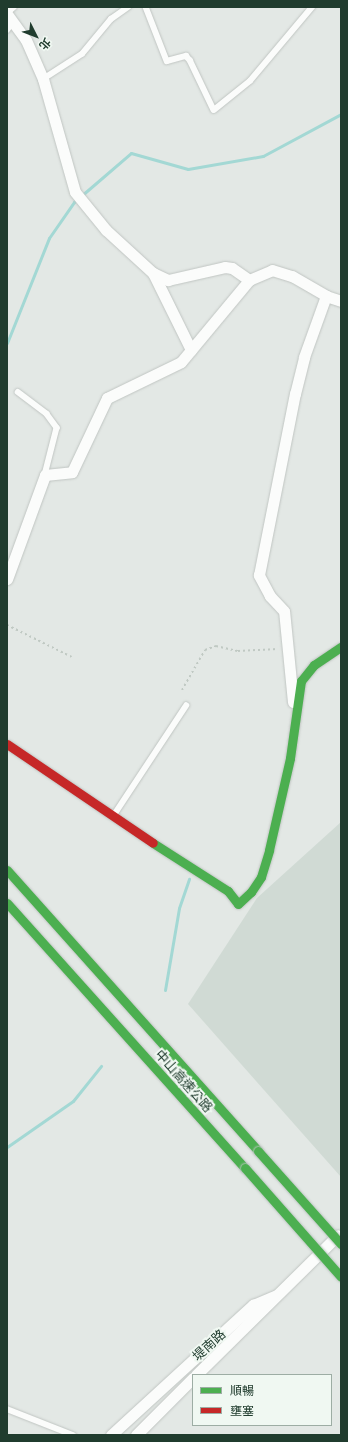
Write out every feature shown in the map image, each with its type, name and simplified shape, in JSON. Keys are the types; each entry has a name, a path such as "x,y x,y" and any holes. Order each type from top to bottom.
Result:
{"main road":[{"path":"7,744 113,817 228,891 238,904 251,892 261,877 290,758 295,713 301,681 314,665 341,647"},
{"name":"中山高速公路","path":"7,870 341,1244"},
{"name":"中山高速公路","path":"7,903 341,1277"}],"street":[{"path":"9,20 26,40 43,79 75,192 124,250 153,273 168,280 225,267 232,268 249,280"},
{"path":"7,579 45,475 72,472 107,398 181,362 249,280 272,270 292,276 326,296 341,301"},
{"path":"153,273 191,350"},
{"path":"295,713 284,611 270,596 259,575 295,394 304,357 326,296"},
{"name":"堤南路","path":"197,1374 341,1231"},
{"name":"堤南路","path":"112,1435 253,1305 276,1295"},
{"name":"堤南路","path":"136,1435 192,1379"}],"lane":[{"path":"9,20 14,7"},
{"path":"43,79 82,54 111,19 128,7"},
{"path":"146,7 167,61 186,56 190,60 214,110 250,81 312,7"},
{"path":"18,392 48,414 57,428 45,475"},
{"path":"113,817 186,706"},
{"path":"7,1409 73,1435"}],"path":[{"path":"7,625 72,657"},
{"path":"182,690 205,650 216,646 238,651 288,648"}],"shaded area":[{"path":"341,822 341,1177 188,1004 257,898"}],"waterway":[{"path":"7,343 49,238 74,202 131,153 188,169 263,156 341,114"},
{"path":"165,990 179,908 189,879"},
{"path":"7,1147 73,1101 101,1066"}],"traffic: fast":[{"path":"153,843 228,891 238,904 251,892 261,877 269,850 290,758 301,681 314,665 341,647"},
{"path":"7,870 258,1151"},
{"path":"7,903 245,1168"},
{"path":"258,1151 341,1244"},
{"path":"245,1168 341,1277"}],"traffic: jam":[{"path":"7,744 153,843"}]}
